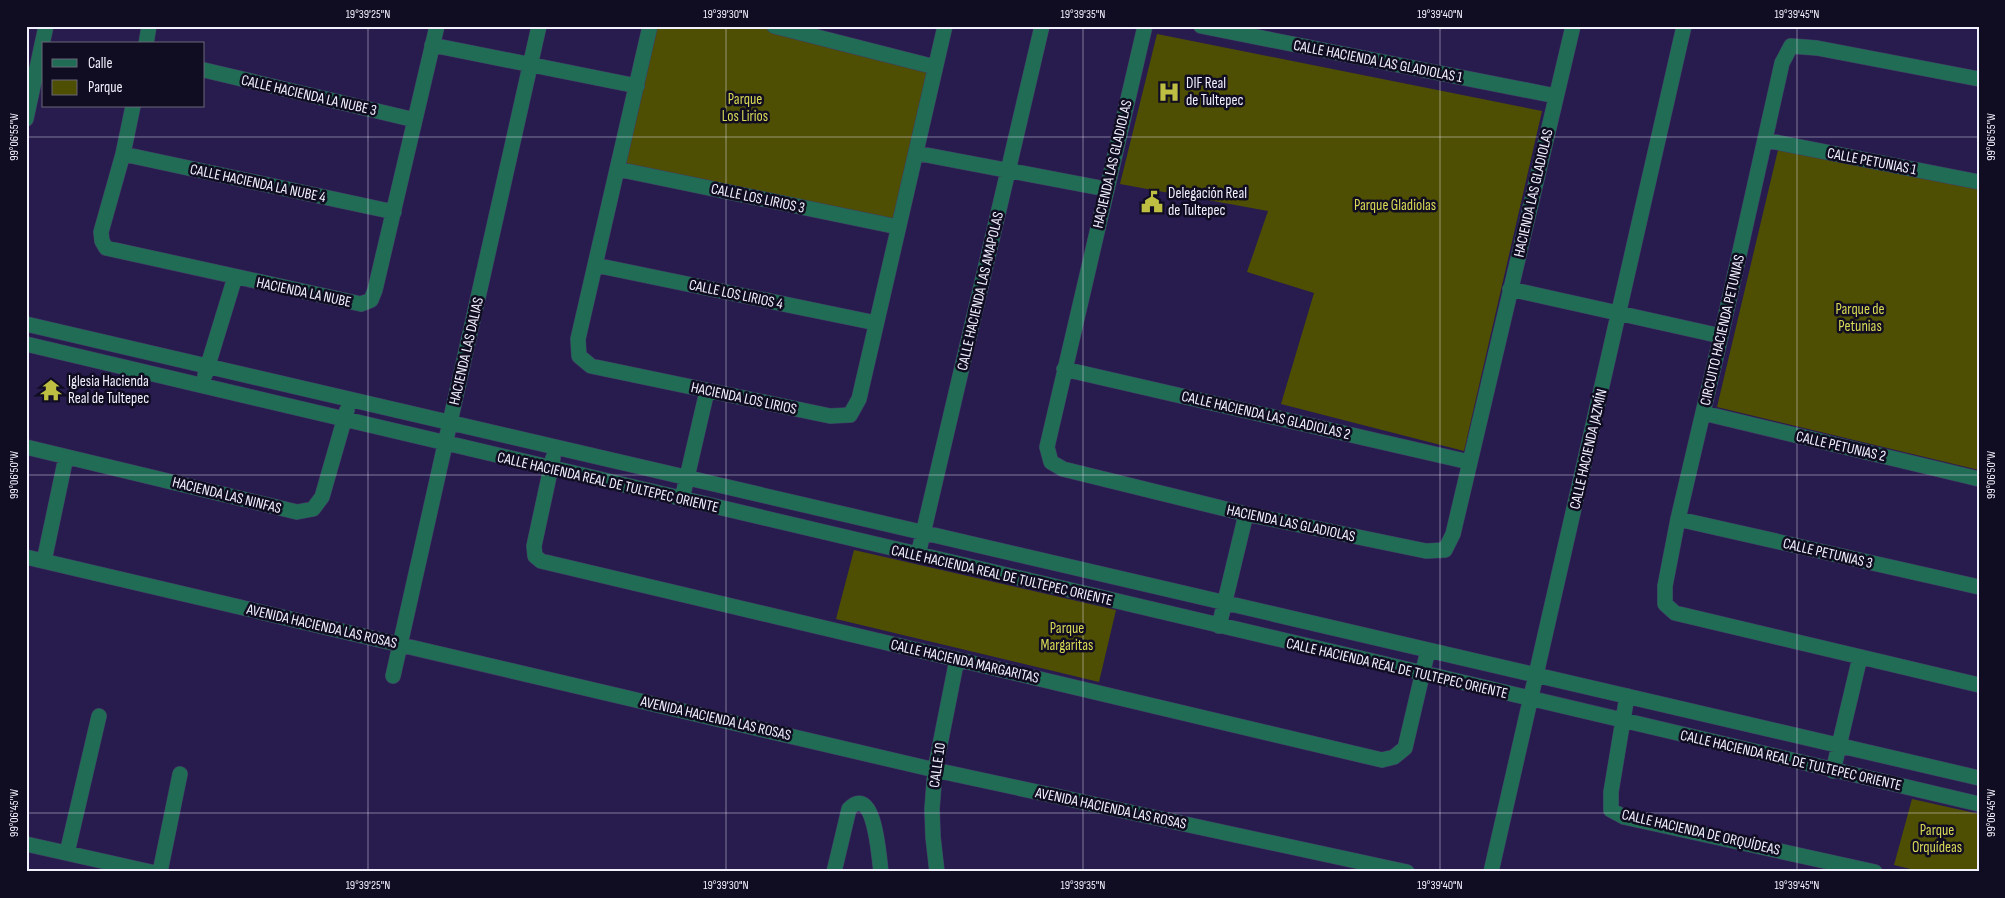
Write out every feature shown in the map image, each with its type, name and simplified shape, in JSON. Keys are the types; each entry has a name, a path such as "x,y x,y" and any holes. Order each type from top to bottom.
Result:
{"street":[{"path":"43,42 46,26"},
{"path":"146,42 149,26"},
{"name":"HACIENDA LA NUBE","path":"132,108 122,154 101,232 102,241 106,248 361,304 371,300 375,290 437,26"},
{"name":"HACIENDA LAS DALIAS","path":"393,676 539,26"},
{"name":"HACIENDA LOS LIRIOS","path":"650,26 578,338 579,356 591,366 830,416 850,416 859,399 945,26"},
{"path":"774,26 935,67"},
{"name":"CALLE HACIENDA LAS AMAPOLAS","path":"918,555 1042,26"},
{"name":"HACIENDA LAS GLADIOLAS","path":"1145,26 1047,447 1051,462 1063,469 1246,514 1426,551 1445,550 1453,534 1573,26"},
{"name":"CALLE HACIENDA LAS GLADIOLAS 1","path":"1201,26 1556,96"},
{"name":"CALLE HACIENDA JAZMÍN","path":"1491,872 1684,26"},
{"path":"26,119 42,45"},
{"path":"432,45 636,86"},
{"name":"CIRCUITO HACIENDA PETUNIAS","path":"1979,79 1817,48 1791,46 1782,62 1678,520 1665,586 1665,604 1675,613 1979,685"},
{"name":"CALLE HACIENDA LA NUBE 3","path":"205,70 415,120"},
{"name":"CALLE PETUNIAS 1","path":"1765,140 1979,182"},
{"path":"916,153 1106,189"},
{"name":"CALLE HACIENDA LA NUBE 4","path":"122,154 394,212"},
{"name":"CALLE LOS LIRIOS 3","path":"617,169 898,227"},
{"name":"CALLE LOS LIRIOS 4","path":"595,265 876,323"},
{"path":"202,386 235,277"},
{"path":"1510,289 1721,336"},
{"path":"26,324 1979,778"},
{"path":"71,355 76,335"},
{"name":"CALLE HACIENDA REAL DE TULTEPEC ORIENTE","path":"26,344 1979,804"},
{"name":"CALLE HACIENDA LAS GLADIOLAS 2","path":"1064,369 1469,462"},
{"path":"682,499 707,391"},
{"name":"HACIENDA LAS NINFAS","path":"26,447 297,512 313,509 322,497 351,399"},
{"name":"CALLE PETUNIAS 2","path":"1703,413 1979,479"},
{"name":"CALLE HACIENDA MARGARITAS","path":"556,447 534,546 535,556 541,561 1382,760 1394,757 1405,748 1428,650"},
{"path":"44,561 66,457"},
{"path":"1220,626 1246,514"},
{"name":"CALLE PETUNIAS 3","path":"1678,520 1979,587"},
{"name":"AVENIDA HACIENDA LAS ROSAS","path":"26,557 935,770 1407,872"},
{"path":"1833,771 1860,657"},
{"name":"CALLE 10","path":"937,872 932,837 935,770 957,659"},
{"name":"CALLE HACIENDA DE ORQUÍDEAS","path":"1627,696 1611,792 1611,810 1624,817 1875,872"},
{"path":"68,853 99,716"},
{"path":"160,872 180,774"},
{"path":"834,872 849,809 853,804 858,803 866,806 872,814 881,872"},
{"path":"26,844 151,872"}],"green space":[{"name":"Parque Los Lirios","path":"657,26 755,26 930,70 895,225 624,164"},
{"name":"Parque Gladiolas","path":"1157,34 1542,111 1464,451 1281,404 1314,293 1247,272 1268,211 1120,184"},
{"name":"Parque de Petunias","path":"1778,150 1979,187 1979,470 1717,407"},
{"name":"Parque Margaritas","path":"854,550 1116,610 1099,682 836,619"},
{"name":"Parque Orquídeas","path":"1912,799 1979,814 1979,872 1923,872 1894,865"}],"place":[{"name":"DIF Real de Tultepec","path":"1169,92"},
{"name":"Delegación Real de Tultepec","path":"1152,202"},
{"name":"Iglesia Hacienda Real de Tultepec","path":"51,390"}]}
